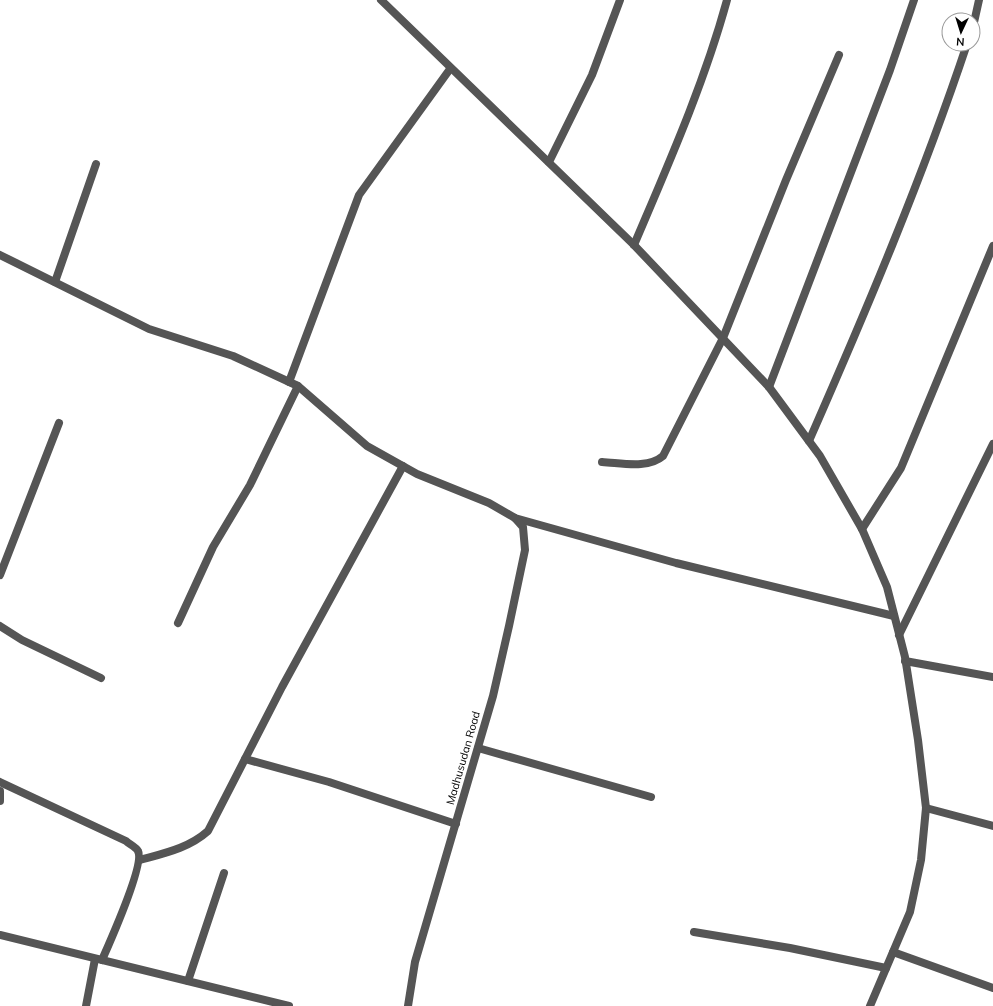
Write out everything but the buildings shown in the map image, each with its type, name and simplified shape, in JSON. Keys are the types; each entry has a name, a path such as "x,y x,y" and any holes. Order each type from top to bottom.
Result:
{"street":[{"path":"381,0 450,69 549,162 634,245 769,387 820,456 862,529 887,587 905,661 918,740 926,808 921,860 910,912 870,1006"},
{"path":"549,162 592,75 620,0"},
{"path":"634,245 684,125 720,27 727,0"},
{"path":"769,387 890,70 914,0"},
{"path":"976,12 979,0"},
{"path":"809,441 870,302 952,90 964,52"},
{"path":"602,462 644,464 656,462 663,456 723,338 786,180 839,55"},
{"path":"289,382 359,195 450,69"},
{"path":"55,282 96,164"},
{"path":"862,529 901,468 993,246"},
{"path":"0,255 149,329 233,356 298,386 367,446 416,474 489,503 514,518 676,563 894,616"},
{"path":"178,623 213,547 250,485 298,386"},
{"path":"0,575 59,423"},
{"path":"899,636 993,444"},
{"path":"140,860 177,850 199,839 208,831 282,687 403,466"},
{"name":"Madhusudan Road","path":"408,1006 415,962 478,748 509,626 524,550 523,527 514,518"},
{"path":"0,626 22,640 101,678"},
{"path":"905,661 993,677"},
{"path":"478,748 651,797"},
{"path":"245,759 329,782 456,824"},
{"path":"0,782 126,841 138,851 140,860 135,877 99,959 86,1006"},
{"path":"0,792 0,801"},
{"path":"926,808 993,826"},
{"path":"188,981 224,873"},
{"path":"694,932 790,948 886,968"},
{"path":"0,934 289,1006"},
{"path":"893,952 993,988"}]}
